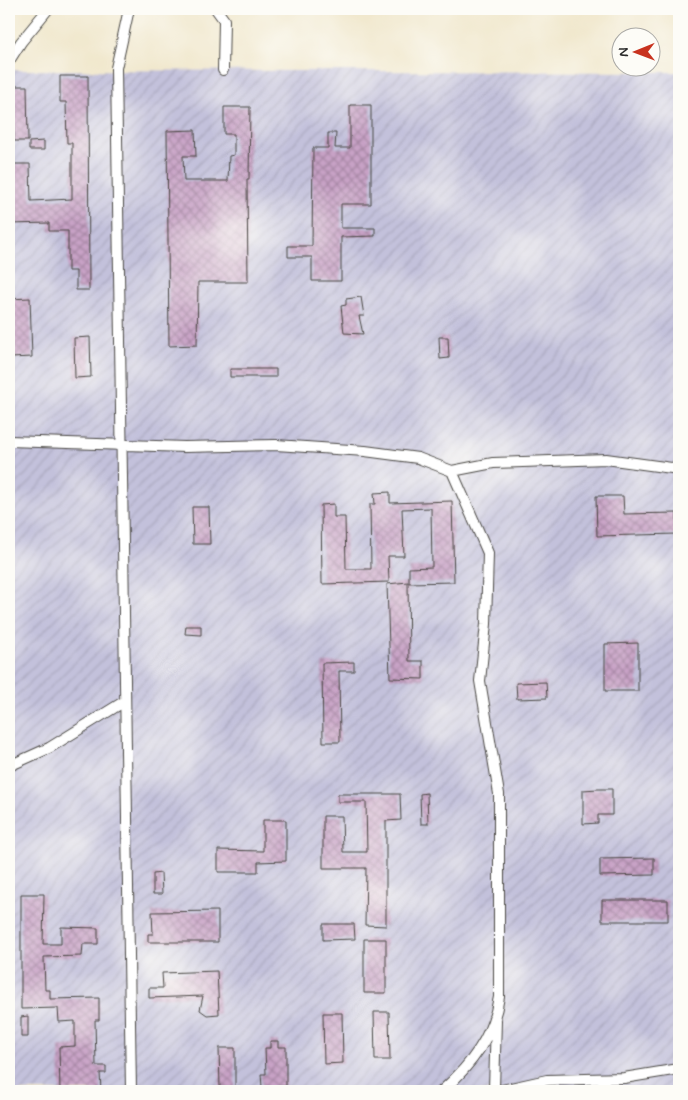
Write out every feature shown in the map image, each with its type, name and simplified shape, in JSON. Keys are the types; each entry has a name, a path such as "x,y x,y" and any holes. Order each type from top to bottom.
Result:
{"street":[{"path":"9,61 21,42 48,9"},
{"path":"129,9 116,68 131,1091"},
{"path":"216,9 224,20"},
{"path":"223,70 224,20 228,9"},
{"path":"9,41 21,42"},
{"path":"9,441 185,448 276,446 365,451 418,458 452,471 494,462 606,459 679,469"},
{"path":"452,471 488,553 486,624 480,681 499,794 499,997 496,1016 495,1091 547,1080 624,1078 679,1069"},
{"path":"9,766 49,748 125,701"},
{"path":"442,1091 476,1056 488,1037 496,1016"}],"shaded area":[{"path":"9,70 610,72 610,78 660,78 660,72 679,72 679,1091 9,1091"}],"building":[{"path":"60,76 88,76 89,290 76,290 76,271 68,271 68,231 49,231 49,223 9,224 9,164 30,164 31,201 72,199 72,143 67,143 66,102 60,102"},
{"path":"13,86 27,86 28,141 14,141"},
{"path":"350,105 371,105 371,204 341,204 341,228 375,228 375,236 341,237 341,281 312,281 312,257 288,257 288,246 312,246 313,148 328,148 328,133 336,133 335,148 350,148"},
{"path":"224,107 250,107 249,179 247,179 248,282 198,282 197,345 169,346 167,131 195,130 196,156 183,156 184,181 228,181 229,156 234,155 234,134 224,134"},
{"path":"44,141 44,150 29,150 29,142"},
{"path":"361,297 364,316 359,316 363,334 344,333 341,306 346,305 346,299"},
{"path":"30,298 32,357 11,358 9,299"},
{"path":"90,337 91,377 75,378 74,338"},
{"path":"439,337 448,337 449,358 440,359"},
{"path":"230,369 276,369 276,377 230,377"},
{"path":"390,492 390,503 452,501 454,582 409,583 409,568 432,567 431,508 402,509 404,556 388,556 389,582 322,584 321,505 334,504 334,517 345,517 346,569 371,569 370,504 375,504 374,493"},
{"path":"596,496 623,496 624,514 677,513 677,534 597,536"},
{"path":"192,507 209,507 210,544 193,544"},
{"path":"408,582 409,661 423,661 423,679 390,678 387,584"},
{"path":"186,626 201,626 201,635 185,634"},
{"path":"638,643 638,691 605,691 605,644"},
{"path":"354,662 354,671 339,671 340,742 323,742 322,663"},
{"path":"546,682 547,698 517,699 516,683"},
{"path":"612,789 612,815 598,815 598,823 583,824 583,790"},
{"path":"427,793 428,824 421,824 420,794"},
{"path":"338,794 400,794 401,820 386,821 386,926 365,925 366,868 323,868 323,816 342,816 343,852 367,852 366,802 338,802"},
{"path":"263,820 286,820 286,861 258,862 258,872 218,872 218,850 263,851"},
{"path":"654,858 654,875 600,876 600,859"},
{"path":"161,873 162,894 153,894 153,874"},
{"path":"21,894 44,894 43,944 61,944 61,927 98,928 98,944 83,944 82,956 44,957 45,990 50,990 50,999 99,998 99,1020 95,1020 96,1066 106,1066 106,1073 100,1073 101,1091 60,1091 59,1047 75,1046 75,1021 59,1022 58,1008 21,1009"},
{"path":"602,900 668,900 668,921 602,921"},
{"path":"218,911 218,942 148,942 148,934 153,934 152,912"},
{"path":"323,924 354,924 355,939 323,940"},
{"path":"364,939 386,939 386,993 364,993"},
{"path":"217,971 219,1014 207,1015 200,1010 203,996 149,998 149,988 163,988 162,973"},
{"path":"374,1012 389,1012 390,1060 375,1060"},
{"path":"323,1013 342,1013 343,1063 324,1064"},
{"path":"28,1016 28,1037 21,1037 21,1017"},
{"path":"270,1041 278,1041 278,1047 286,1047 286,1086 262,1087 261,1074 266,1074 265,1048 270,1048"},
{"path":"219,1048 235,1048 235,1088 220,1088"}]}
